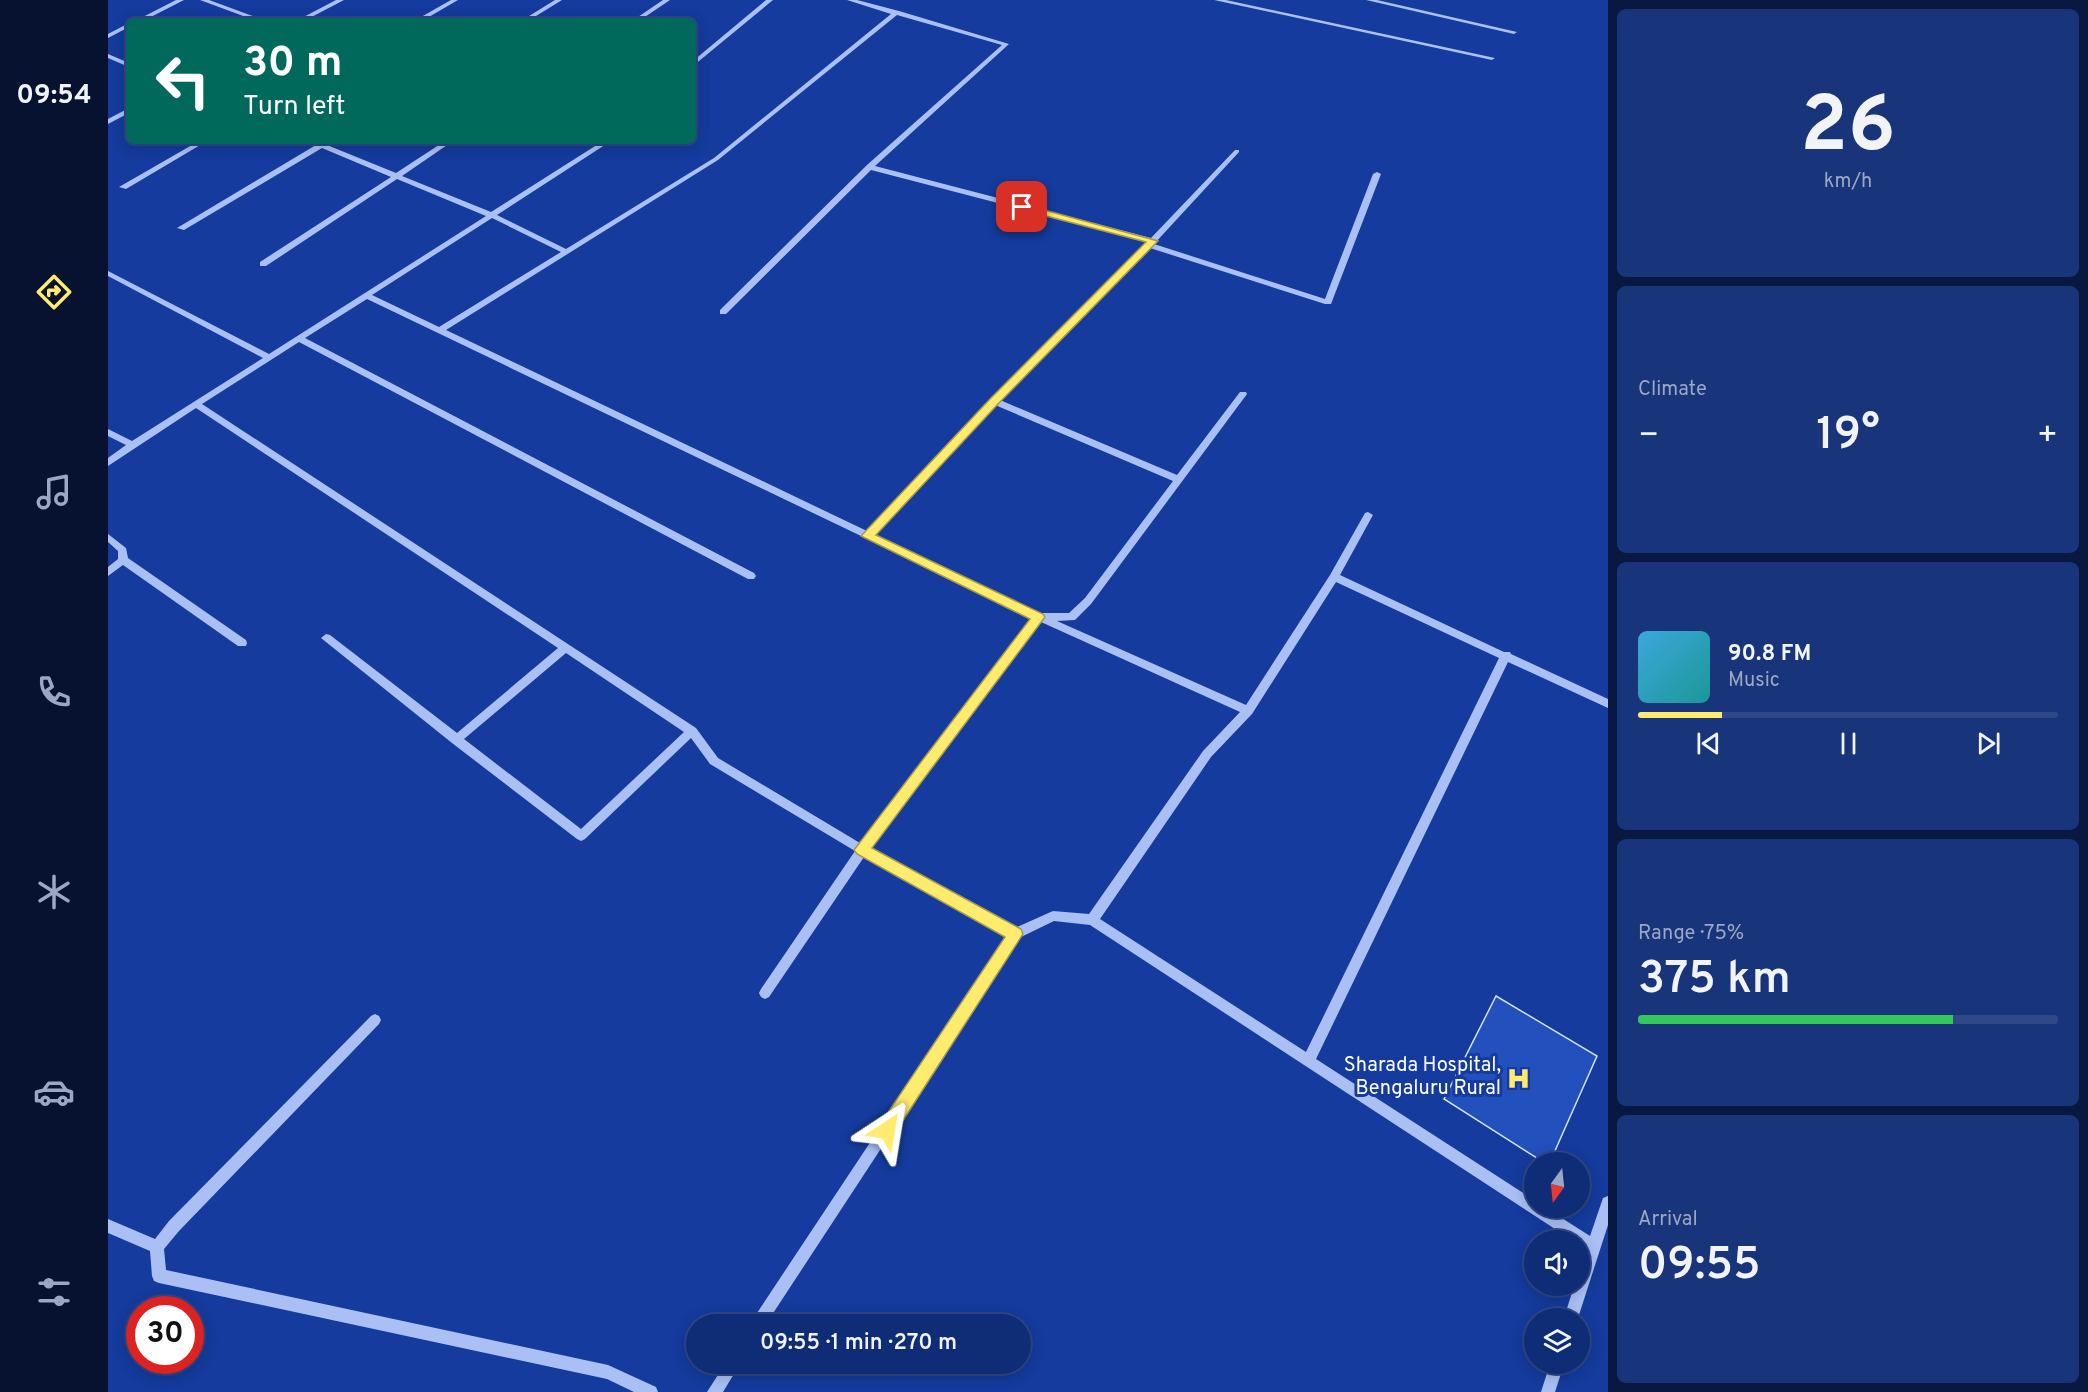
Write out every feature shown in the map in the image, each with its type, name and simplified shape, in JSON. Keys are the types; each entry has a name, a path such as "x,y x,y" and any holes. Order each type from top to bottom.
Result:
{"street":[{"path":"144,18 182,0"},
{"path":"203,0 254,18"},
{"path":"304,18 341,0"},
{"path":"422,18 455,0"},
{"path":"529,18 559,0"},
{"path":"640,18 667,0"},
{"path":"696,62 770,0"},
{"path":"723,312 870,167 1006,44 850,0"},
{"path":"1217,0 1492,58"},
{"path":"1369,0 1514,32"},
{"path":"439,331 716,159 897,12"},
{"path":"108,36 126,27"},
{"path":"108,56 126,64"},
{"path":"108,122 126,112"},
{"path":"123,187 199,144"},
{"path":"181,228 323,144"},
{"path":"327,144 567,252"},
{"path":"263,264 445,144"},
{"path":"108,463 268,357 603,144"},
{"path":"867,536 994,401 1151,243 1237,151"},
{"path":"870,167 1151,243 1328,302 1377,174"},
{"path":"108,273 268,357"},
{"path":"365,295 867,536 1039,617 1248,711"},
{"path":"298,338 751,576"},
{"path":"1039,617 1071,616 1088,601 1243,394"},
{"path":"994,401 1180,480"},
{"path":"196,404 692,732 714,761 862,850 1015,934"},
{"path":"108,432 132,445"},
{"path":"1092,920 1208,754 1248,711 1334,577 1368,515"},
{"path":"108,537 123,550 123,560"},
{"path":"108,572 123,560"},
{"path":"123,560 243,643"},
{"path":"1334,577 1608,704"},
{"path":"765,993 862,850 1039,617"},
{"path":"327,638 581,836 692,732"},
{"path":"456,740 566,648"},
{"path":"1308,1062 1506,655"},
{"path":"765,1314 1015,934 1053,916 1092,920 1594,1247"},
{"path":"375,1020 174,1226 157,1247 159,1276 608,1372 651,1392"},
{"path":"1574,1308 1608,1203"},
{"path":"108,1226 157,1247"},
{"path":"714,1392 726,1374"},
{"path":"1548,1392 1554,1374"}],"building":[{"path":"1496,996 1597,1056 1554,1152 1527,1152 1444,1099"}],"place":[{"name":"Sharada Hospital, Bengaluru Rural","path":"1519,1078"}],"route":[{"path":"887,1130 1015,934 862,850 1039,617 867,536 994,401 1044,354 1153,241 1022,207"}]}
